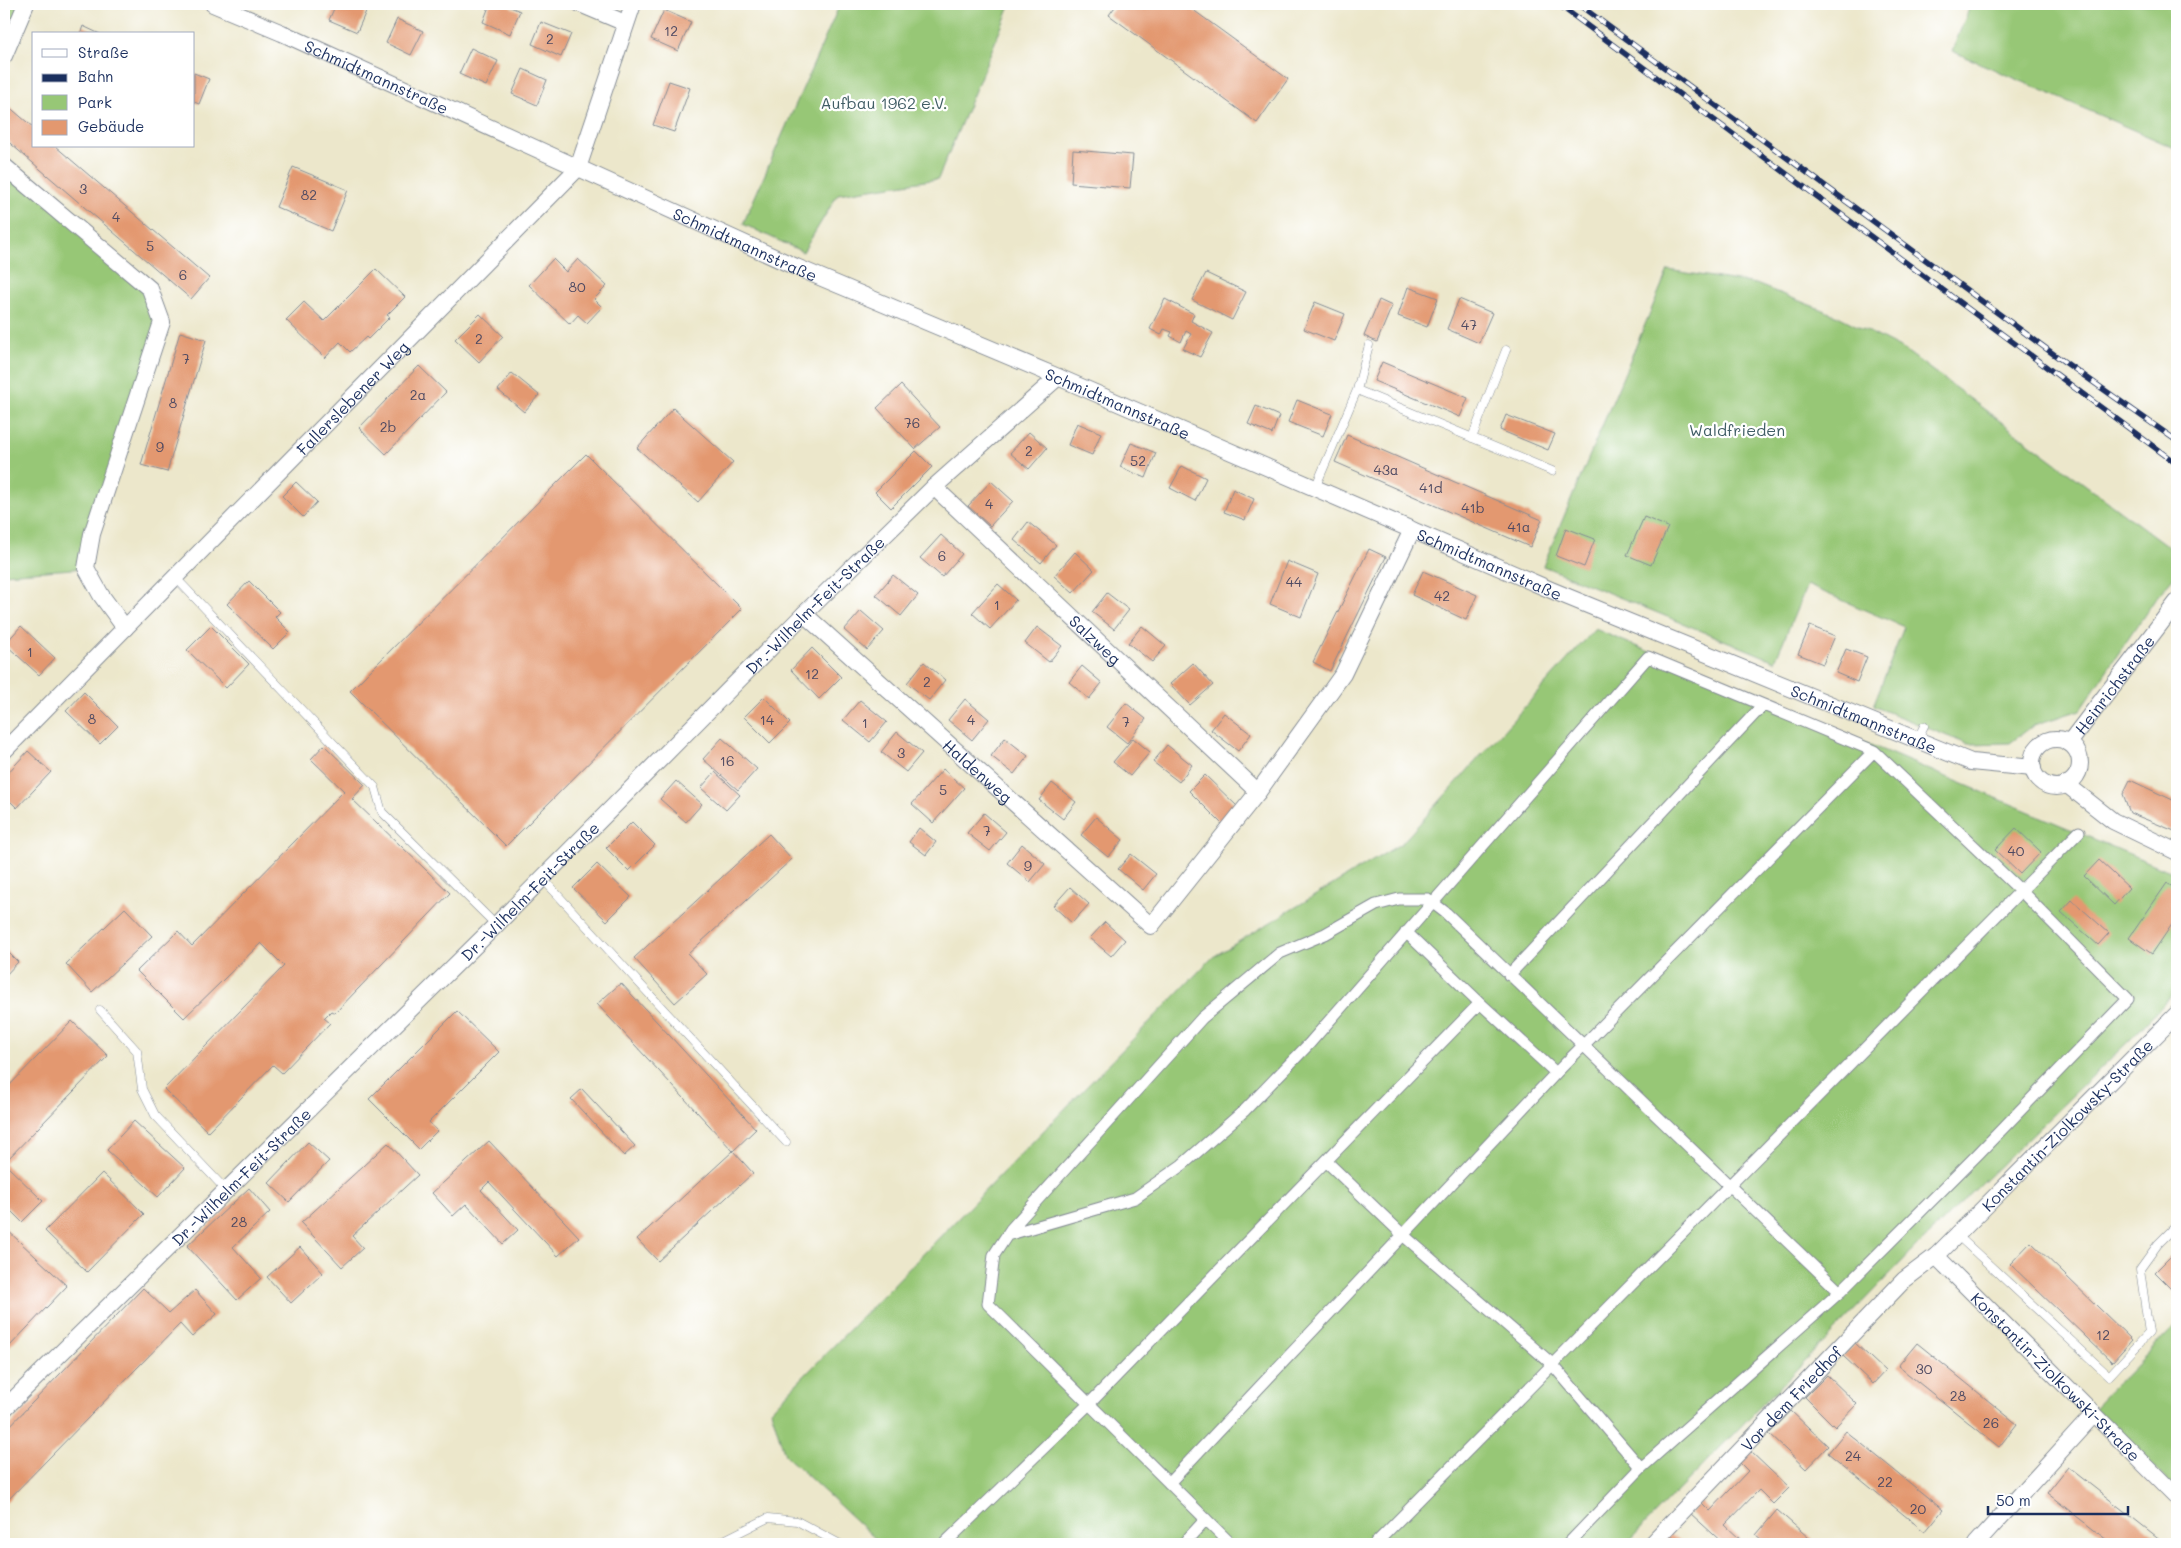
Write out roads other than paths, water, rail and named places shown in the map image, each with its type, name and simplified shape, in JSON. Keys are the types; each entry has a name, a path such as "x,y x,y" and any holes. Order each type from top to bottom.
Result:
{"street":[{"path":"4,56 26,4"},
{"name":"Schmidtmannstraße","path":"213,4 282,33 796,267 1058,377 1569,598 1920,733 1971,762 2033,768"},
{"path":"580,4 626,23"},
{"name":"Fallerslebener Weg","path":"4,751 578,168 633,4"},
{"path":"4,166 150,289 162,322 92,534 86,568 101,595 125,628"},
{"name":"Dr.-Wilhelm-Feit-Straße","path":"4,1409 496,925 804,614 934,487 1058,377"},
{"name":"Salzweg","path":"934,487 1258,792"},
{"path":"1258,792 1343,674 1412,530"},
{"name":"Heinrichstraße","path":"2069,743 2177,602"},
{"name":"Haldenweg","path":"804,614 1151,926 1258,792"},
{"path":"1007,1235 1135,1198 1182,1165 1245,1110 1290,1064 1648,657 1874,751 2021,891 2128,999 1978,1154 1840,1292 1641,1468 1568,1544"},
{"path":"1509,975 1763,705"},
{"path":"2061,739 2069,743 2075,748 2080,761 2079,769 2073,780 2058,787 2044,783 2036,776 2033,768 2033,757 2036,750 2046,742 2061,739"},
{"path":"1169,1483 1556,1073 1584,1047 1874,751"},
{"path":"2066,784 2112,821 2177,852"},
{"path":"1375,1544 2079,832"},
{"path":"1231,1544 988,1304 994,1255 1007,1235 1202,1018 1280,953 1325,934 1376,905 1399,899 1428,899 1446,913 1840,1292"},
{"path":"1406,932 1556,1073"},
{"path":"944,1544 1089,1404 1480,1003"},
{"name":"Konstantin-Ziolkowsky-Straße","path":"1936,1256 2177,1014"},
{"path":"1326,1161 1403,1235 1552,1364 1641,1468"},
{"name":"Konstantin-Ziolkowski-Straße","path":"1936,1256 2177,1497"},
{"name":"Vor dem Friedhof","path":"1651,1544 1904,1280 1936,1256"},
{"path":"1976,1544 2094,1414"},
{"path":"1183,1544 1206,1519"}],"lane":[{"path":"1315,488 1357,390 1369,345"},
{"path":"1472,438 1506,350"},
{"path":"1357,390 1552,471"},
{"path":"175,577 375,787 382,812 496,925"},
{"path":"542,878 786,1142"},
{"path":"100,1010 137,1051 142,1089 155,1115 226,1190"},
{"path":"1957,1234 2109,1376 2149,1333 2140,1269 2158,1244 2177,1225"},
{"path":"716,1544 768,1518 797,1521 840,1544"}],"railway":[{"path":"1558,4 2177,464"},
{"path":"1578,4 2059,358 2177,441"}],"park label":[{"name":"Aufbau 1962 e.V.","path":"884,102"},
{"name":"Waldfrieden","path":"1737,429"}]}
